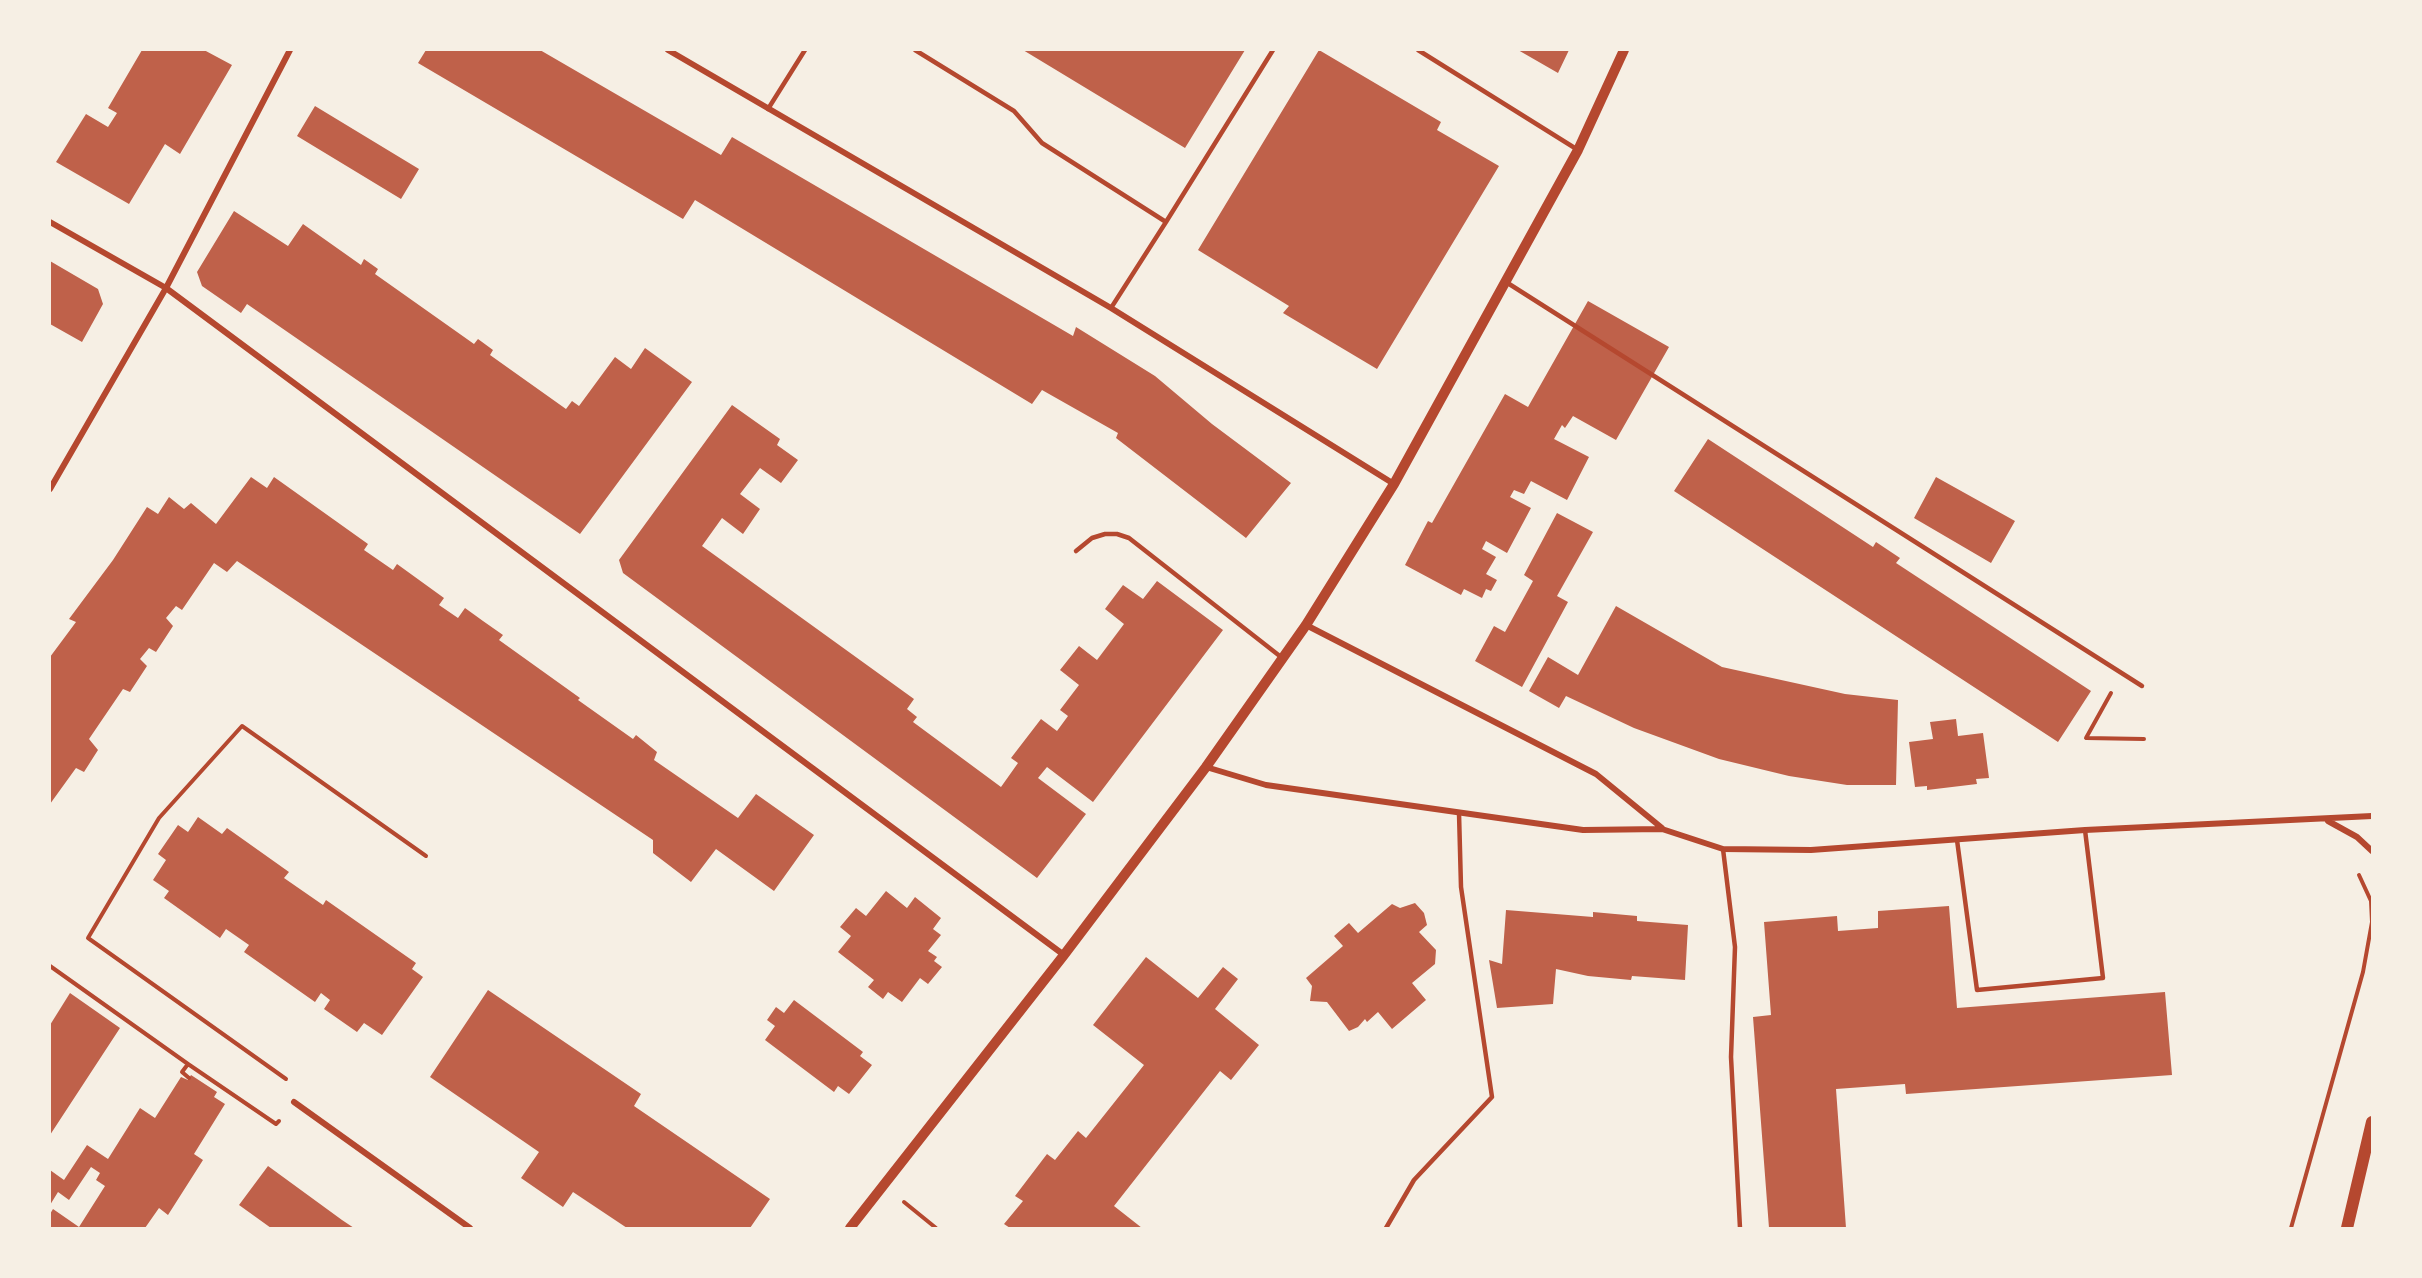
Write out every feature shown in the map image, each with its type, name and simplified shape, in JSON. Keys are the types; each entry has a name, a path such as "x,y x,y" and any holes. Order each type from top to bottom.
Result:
{"main road":[{"path":"2347,1228 2373,1122"}],"street":[{"path":"50,489 166,288 290,50"},
{"path":"668,50 1111,308 1394,484"},
{"path":"850,1228 1064,955 1206,767 1306,625 1394,484 1578,150 1624,50"},
{"path":"50,222 166,288 1064,955"},
{"path":"1306,625 1596,774 1662,829"},
{"path":"1206,767 1266,785 1583,830 1662,829 1723,849 1811,850 2085,830 2373,816"},
{"path":"2324,819 2341,826 2373,851"},
{"path":"294,1102 470,1228"}],"lane":[{"path":"768,109 805,50"},
{"path":"915,50 1014,111 1042,143 1166,222"},
{"path":"1111,308 1273,50"},
{"path":"1418,50 1578,150"},
{"path":"1505,282 2142,686"},
{"path":"1076,551 1092,538 1105,534 1117,534 1129,538 1283,659"},
{"path":"1386,1228 1414,1180 1492,1097 1461,887 1459,813"},
{"path":"1957,840 1977,990 2103,978 2085,830"},
{"path":"1723,849 1735,947 1731,1057 1740,1228"}],"path":[{"path":"2122,674 2086,738 2144,738"},
{"path":"50,966 276,1124 303,1091 88,938 159,818 242,726 426,856"},
{"path":"2291,1228 2363,972 2372,922 2372,901 2359,875"},
{"path":"188,1064 182,1072 189,1078"},
{"path":"883,1185 936,1228"}],"building":[{"path":"142,50 204,50 232,65 180,154 165,144 129,204 56,162 86,114 108,127 117,113 108,108"},
{"path":"426,50 540,50 721,155 732,137 1073,336 1076,327 1155,376 1212,424 1291,483 1246,538 1116,438 1118,433 1042,390 1032,404 695,200 683,219 418,63"},
{"path":"1023,50 1245,50 1185,148"},
{"path":"1319,50 1441,122 1437,130 1499,166 1377,369 1283,313 1289,306 1198,250"},
{"path":"1518,50 1569,50 1558,73"},
{"path":"315,106 419,169 401,199 297,136"},
{"path":"234,211 288,246 303,224 361,265 364,259 378,269 375,274 474,344 478,339 493,350 490,355 566,409 572,401 579,406 615,357 631,369 645,348 692,382 580,534 247,304 241,313 202,286 197,272"},
{"path":"50,261 98,289 103,304 82,342 50,324"},
{"path":"1588,301 1669,347 1616,440 1573,416 1565,428 1562,425 1554,439 1589,457 1567,500 1531,481 1524,494 1514,490 1510,497 1531,508 1507,553 1486,541 1482,549 1496,557 1486,574 1497,580 1491,591 1486,589 1482,598 1464,589 1461,595 1405,565 1428,521 1432,523 1505,394 1528,407"},
{"path":"732,405 780,439 777,445 798,460 781,483 760,468 740,494 760,509 743,534 722,518 702,546 914,699 907,709 917,717 913,722 1001,787 1018,763 1011,758 1041,719 1057,731 1068,716 1060,710 1079,685 1060,670 1079,646 1097,660 1124,624 1105,609 1123,585 1143,599 1157,581 1223,630 1093,802 1047,767 1038,778 1086,814 1037,878 623,573 619,560"},
{"path":"1708,439 1873,547 1876,542 1900,558 1896,563 2091,691 2058,742 1674,491"},
{"path":"251,477 267,488 274,477 368,544 364,550 393,570 397,564 444,598 439,605 458,618 465,608 503,635 499,640 580,698 578,700 633,739 636,735 657,752 654,760 738,818 756,794 814,835 774,891 716,849 691,882 653,853 653,840 237,561 227,572 214,563 182,610 176,606 166,618 173,626 156,652 149,648 140,659 147,666 130,692 123,689 89,739 98,750 84,772 76,768 50,804 50,657 76,622 69,619 113,560 147,507 158,514 169,497 184,509 191,503 216,524"},
{"path":"1936,477 2015,521 1991,563 1914,518"},
{"path":"1557,513 1593,532 1557,596 1568,602 1522,687 1475,661 1494,626 1505,632 1533,581 1524,575"},
{"path":"1616,606 1722,667 1845,694 1898,700 1896,785 1847,785 1789,776 1719,759 1634,728 1566,696 1559,708 1529,691 1548,657 1578,675"},
{"path":"1956,719 1958,736 1983,733 1989,778 1976,779 1977,784 1927,790 1927,786 1915,787 1909,742 1933,739 1930,722"},
{"path":"198,817 222,834 227,828 289,872 284,878 323,905 326,900 416,963 412,969 423,977 382,1035 364,1023 357,1032 324,1009 330,1000 321,993 315,1002 244,952 249,945 226,929 220,938 164,898 169,891 153,880 166,860 158,854 178,825 188,832"},
{"path":"886,891 907,908 915,897 941,918 933,929 941,935 928,951 937,957 934,961 942,967 928,984 920,978 902,1002 888,992 883,999 868,987 874,980 838,952 851,936 840,927 856,908 866,916"},
{"path":"1415,903 1424,913 1427,925 1419,932 1436,950 1435,964 1412,983 1426,1000 1392,1029 1378,1012 1367,1022 1365,1019 1358,1027 1349,1031 1327,1002 1310,1001 1312,986 1306,978 1343,946 1334,936 1349,923 1358,933 1392,904 1400,908"},
{"path":"1949,906 1957,1008 2165,992 2172,1075 1906,1094 1905,1084 1836,1089 1846,1228 1769,1228 1753,1017 1771,1015 1764,922 1837,916 1838,931 1878,928 1878,911"},
{"path":"1506,910 1593,917 1593,912 1637,916 1637,921 1688,925 1685,980 1632,976 1631,980 1588,976 1556,969 1553,1004 1497,1008 1489,960 1502,964"},
{"path":"1146,957 1198,998 1223,967 1238,979 1215,1009 1259,1045 1231,1080 1220,1071 1114,1206 1142,1228 1010,1228 1004,1224 1023,1201 1015,1196 1047,1154 1055,1160 1078,1131 1086,1138 1144,1065 1093,1025"},
{"path":"488,990 641,1094 634,1106 770,1199 750,1228 627,1228 573,1192 563,1207 521,1178 539,1152 430,1077"},
{"path":"70,993 120,1028 50,1135 50,1025"},
{"path":"794,1000 863,1052 860,1056 872,1065 849,1094 838,1086 834,1092 765,1040 775,1026 767,1020 776,1007 784,1013"},
{"path":"191,1075 217,1092 214,1097 225,1104 194,1154 203,1160 168,1215 159,1208 145,1228 50,1228 50,1214 53,1209 79,1227 105,1186 96,1180 100,1173 91,1167 69,1200 58,1192 50,1205 50,1170 64,1180 87,1145 108,1159 140,1108 155,1118 181,1077 188,1080"},
{"path":"268,1166 354,1228 271,1228 239,1205"}]}
